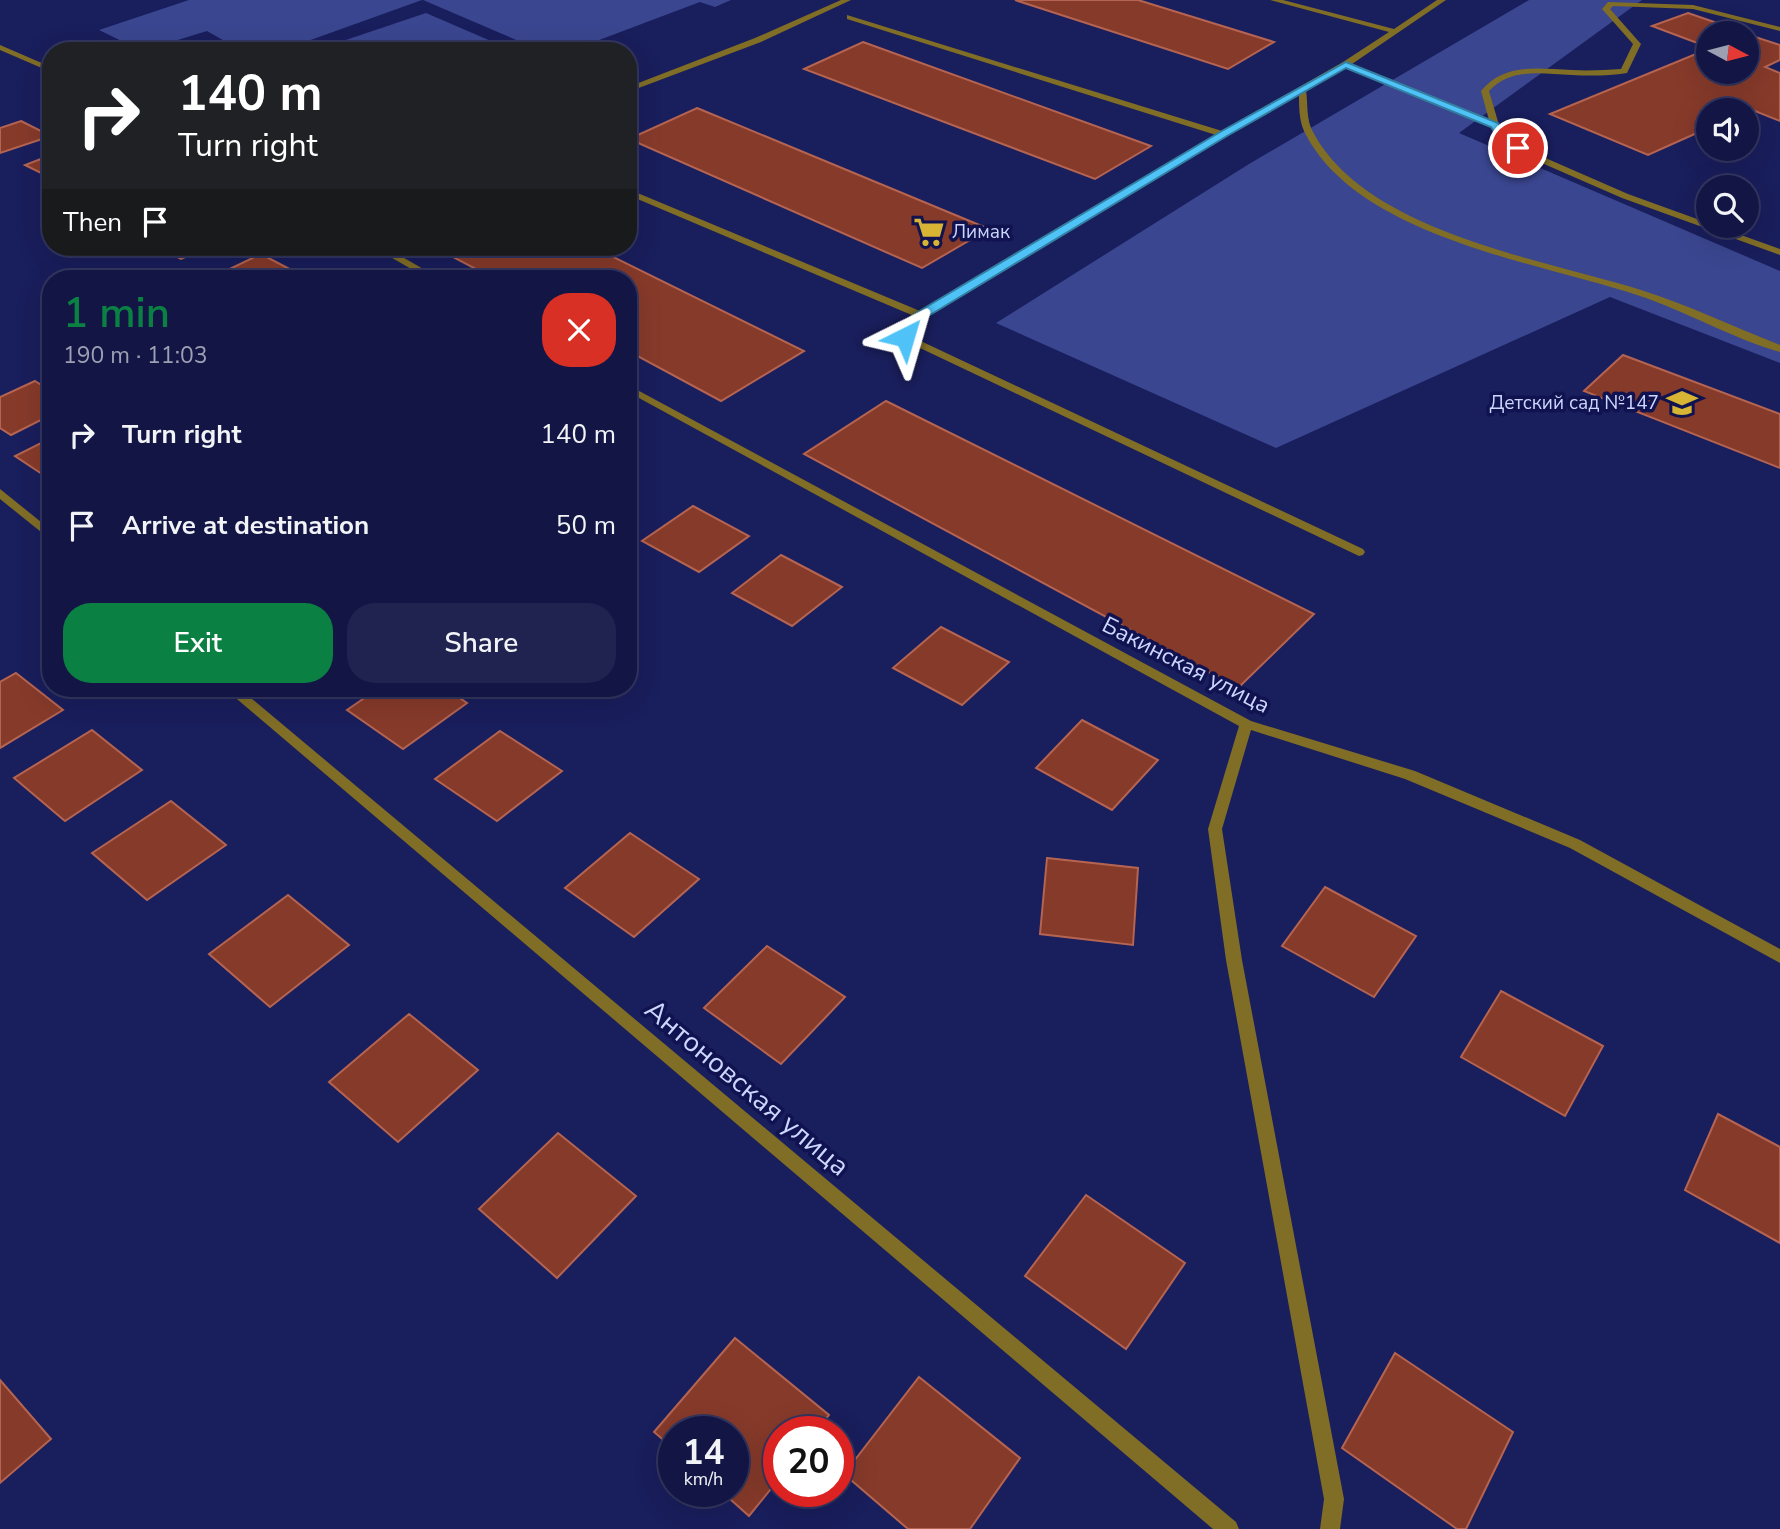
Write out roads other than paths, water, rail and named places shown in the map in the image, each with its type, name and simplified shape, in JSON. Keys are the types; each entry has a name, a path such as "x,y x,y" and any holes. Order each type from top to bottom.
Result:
{"street":[{"path":"637,87 758,40 847,0"},
{"path":"1274,0 1393,31"},
{"path":"1359,552 905,337 907,325 920,316 1223,134 1346,64 1442,0"},
{"path":"1780,29 1693,7 1611,4 1606,9 1637,44 1624,71 1578,73 1524,69 1493,80 1485,90 1495,125 1505,140 1531,155 1625,196 1780,252"},
{"path":"850,17 1223,134"},
{"path":"0,47 42,66"},
{"path":"1346,64 1495,125"},
{"path":"1302,89 1307,130 1332,166 1392,212 1516,260 1625,287 1780,349"},
{"path":"637,196 920,316"},
{"path":"394,256 420,270"},
{"name":"Бакинская улица","path":"637,393 1246,724 1410,775 1575,844 1780,957"},
{"path":"0,493 42,528"},
{"name":"Антоновская улица","path":"242,697 1229,1529"},
{"path":"1246,724 1215,830 1234,960 1334,1499 1330,1529"}],"place":[{"name":"Лимак","path":"929,232"},
{"name":"Детский сад №147","path":"1682,403"}]}
